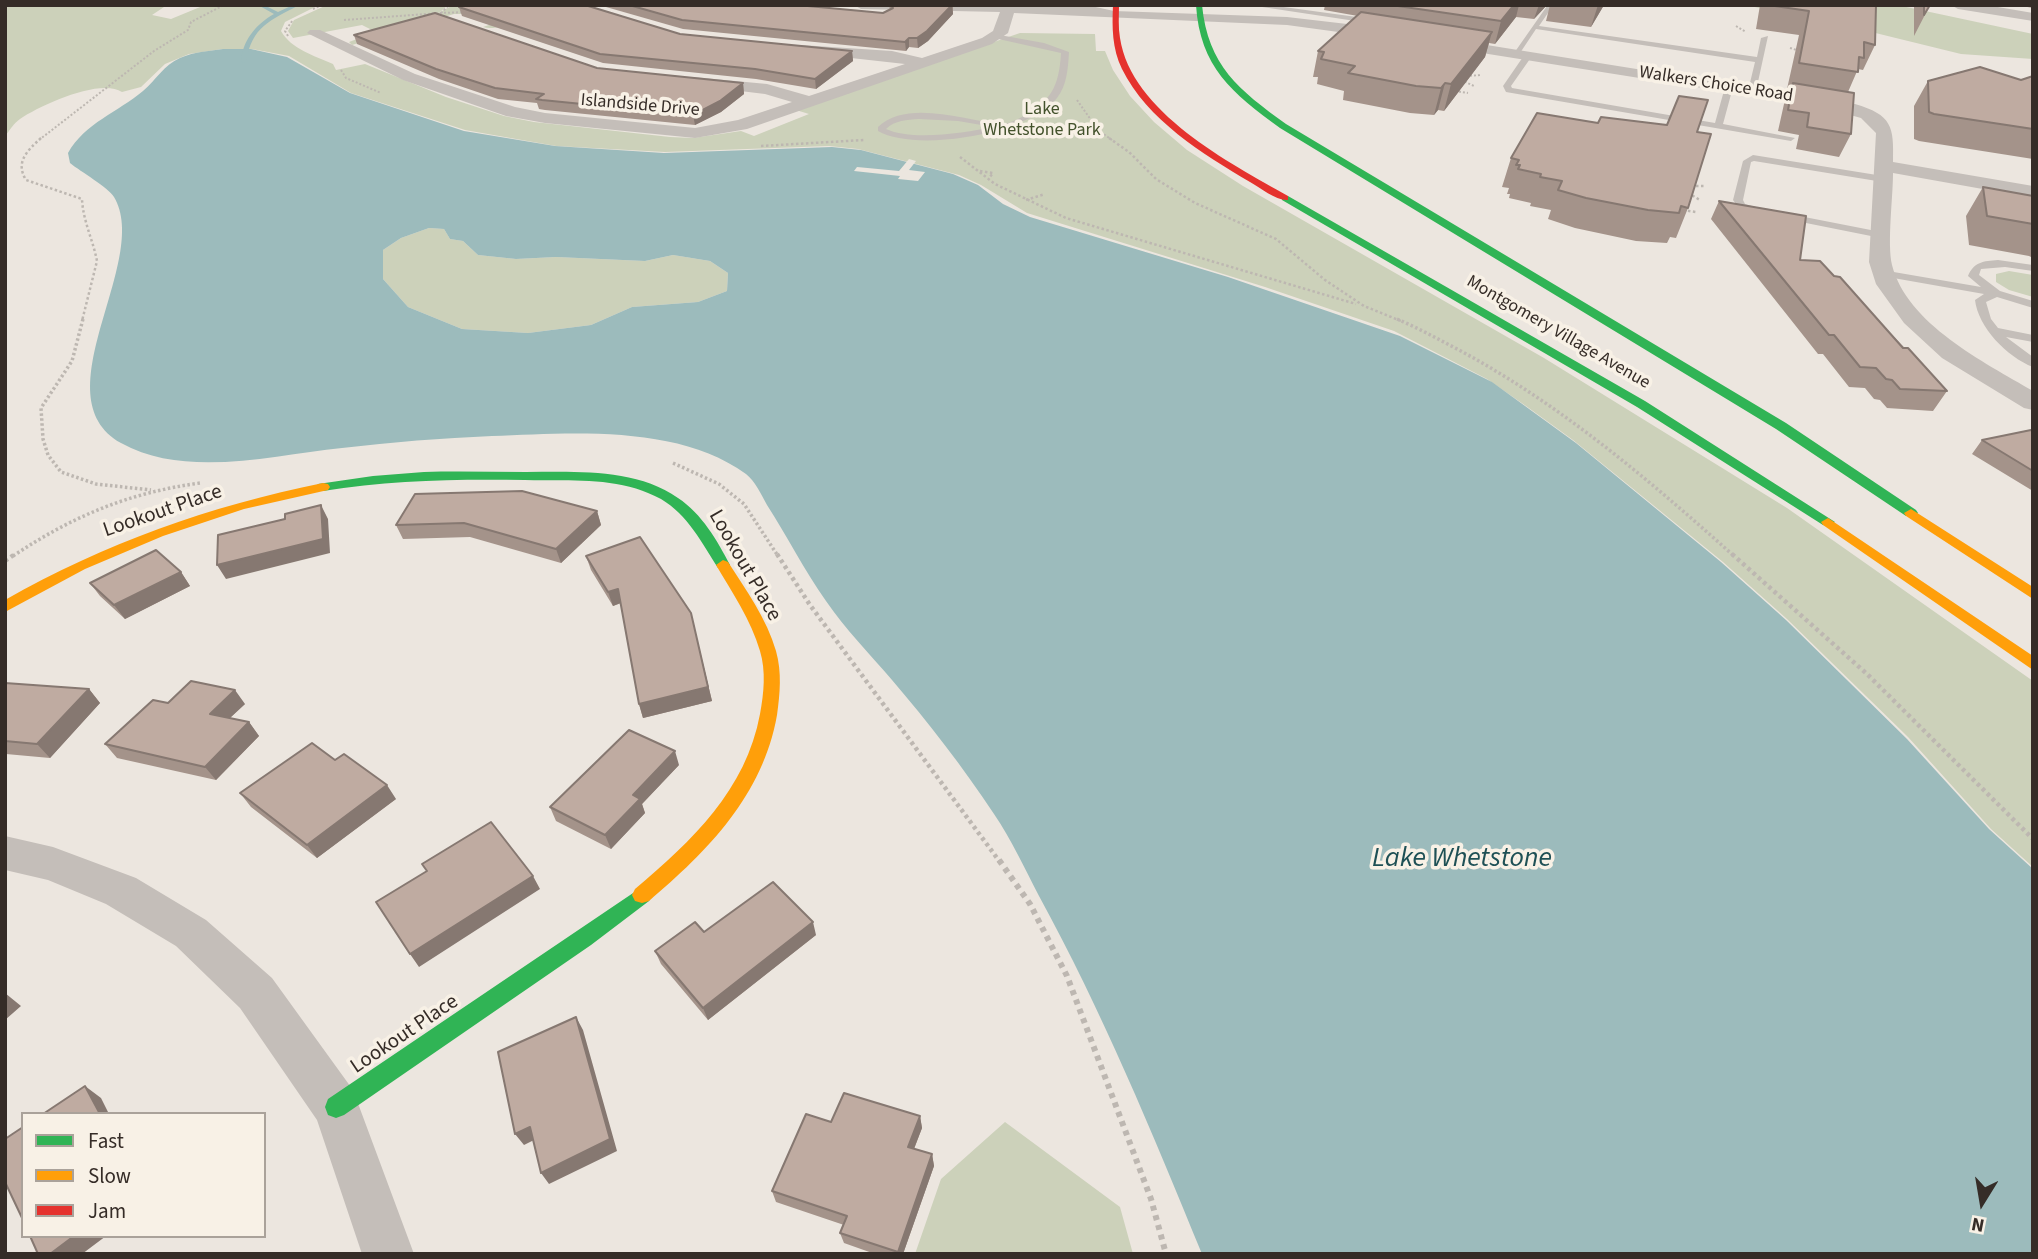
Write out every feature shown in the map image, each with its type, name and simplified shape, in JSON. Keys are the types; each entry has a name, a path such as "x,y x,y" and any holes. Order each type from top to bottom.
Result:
{"main road":[{"name":"Montgomery Village Avenue","path":"1115,10 1112,36 1117,53 1127,71 1157,110 1189,138 1264,186 1604,381 1804,505 2033,664"},
{"name":"Montgomery Village Avenue","path":"1198,11 1205,48 1223,76 1238,92 1300,138 1781,426 2033,594"},
{"name":"Lookout Place","path":"5,607 41,583 155,534 283,495 340,484 496,475 591,476 642,487 664,495 685,508 720,561 769,654 769,719 759,757 734,802 701,840 633,905 336,1107"}],"street":[{"path":"1958,5 2033,17"},
{"name":"Walkers Choice Road","path":"855,10 1006,14 1088,20 1115,10 1198,11 1368,31 1729,87 1832,104 1867,115 1884,129 1882,273 1896,299 1931,336 1969,365 2033,402"},
{"path":"997,36 1006,14"},
{"name":"Islandside Drive","path":"315,33 443,90 512,112 663,131 705,132 741,125 997,36"},
{"path":"788,47 892,55 921,63"},
{"path":"687,80 767,89 807,101"},
{"path":"1883,173 2011,195 2033,192"},
{"path":"5,853 52,864 121,891 191,933 256,993 336,1107 388,1254"}],"lane":[{"path":"1252,5 1369,21 1374,25 1368,31"},
{"path":"1549,7 1534,27 1507,86 1509,90 1791,138"},
{"path":"1534,27 1760,60"},
{"path":"997,36 1054,48 1066,55 1062,77 1048,103 1031,117 1003,128 978,134 896,134 881,129 890,119 904,117 983,122 1003,128"},
{"path":"1752,91 1765,38"},
{"path":"1718,126 1729,87"},
{"path":"1881,235 1758,211 1742,206 1738,200 1747,161 1753,158 1883,173"},
{"path":"1996,293 1973,276 1977,267 2006,263 2033,268"},
{"path":"1882,273 1996,293 2033,304"},
{"path":"1996,293 1980,302 1986,317 1997,331 2033,363"},
{"path":"1997,331 2033,339"}],"path":[{"path":"210,482 155,490 96,484 61,471 48,455 43,439 41,408 72,361 97,261 95,245 83,221 82,199 26,180 20,170 36,143 54,126 154,51 188,30 191,22 224,5"},
{"path":"311,10 322,5"},
{"path":"440,13 449,5"},
{"path":"340,20 476,12"},
{"path":"436,19 444,17 440,13"},
{"path":"289,38 285,31 299,16"},
{"path":"288,25 301,24"},
{"path":"1736,26 1738,30 1747,32"},
{"path":"1790,48 1806,52"},
{"path":"1789,53 1801,53"},
{"path":"337,65 346,78 383,93"},
{"path":"1474,86 1458,77 1482,75"},
{"path":"1447,90 1468,93"},
{"path":"1074,91 1098,130 1129,152 1150,175 1195,203 1276,239 1325,281 1364,306"},
{"path":"761,146 865,140"},
{"path":"957,155 988,178 1026,200 1106,231 1364,306 1412,325 1548,403 1632,468 1867,674 2033,839"},
{"path":"979,172 993,173 994,175 988,178"},
{"path":"1700,200 1682,187 1704,186"},
{"path":"1026,200 1045,194"},
{"path":"1676,208 1696,212"},
{"path":"670,462 719,484 744,504 810,605 942,780 1030,904 1067,976 1152,1199 1166,1254"},
{"path":"5,561 88,514 155,490"}],"green space":[{"name":"Lake Whetstone Park","path":"5,5 167,5 152,15 171,19 205,5 319,5 285,22 281,31 291,43 333,64 336,70 365,64 446,97 504,116 534,122 693,138 741,131 754,136 809,114 796,110 1020,33 1095,34 1096,51 1105,51 1113,70 1130,96 1154,122 1187,150 1243,186 1544,358 1787,508 2033,681 2033,867 1991,829 1908,737 1787,619 1723,562 1573,440 1526,406 1487,379 1394,331 1265,287 1027,213 959,175 858,149 829,146 665,152 556,146 465,130 351,93 289,56 252,49 222,49 189,54 165,64 141,87 122,92 100,88 71,95 20,119 5,136"},
{"path":"327,5 448,5 439,13 442,16 442,11 453,5 486,7 488,10 461,13 543,5 514,21 490,28 483,27 492,24 466,14 454,14 352,45 349,42 376,32 362,25 293,38 288,31 294,20"},
{"path":"1745,5 1897,5 2033,34 2033,59 1961,54"},
{"path":"429,228 444,229 450,239 463,241 478,255 516,259 556,257 645,261 673,255 710,261 728,273 727,291 698,302 632,307 591,325 528,333 462,329 408,307 383,279 383,250 401,238"},
{"path":"2009,271 2033,275 2033,297 2009,290 1996,282 1996,274"},
{"path":"1005,1122 1120,1207 1133,1254 915,1254 941,1179"}],"water":[{"name":"Lake Whetstone","path":"223,49 251,49 287,57 350,93 464,131 555,146 664,153 832,147 861,150 953,174 978,185 1003,204 1030,217 1228,277 1400,336 1492,382 1576,443 1721,562 1786,620 1907,739 1989,829 2033,869 2033,1254 1202,1254 1105,1028 1062,939 1006,834 932,728 833,611 758,488 746,474 719,458 689,447 657,439 589,434 436,439 230,462 173,460 146,454 121,443 99,422 91,394 93,361 120,256 122,224 111,193 70,163 68,153 83,134 143,91 174,61 191,54","holes":["429,228 444,229 450,239 463,241 478,255 516,259 556,257 645,261 673,255 710,261 728,273 727,291 698,302 632,307 591,325 528,333 462,329 408,307 383,279 383,250 401,238"]}],"pier":[{"path":"909,159 916,161 909,170 925,172 918,181 898,179 900,176 854,171 857,167 899,171"}],"building":[{"path":"585,5 680,34 852,51 815,79 755,69 600,54 459,7"},
{"path":"629,5 797,5 883,13 893,8 891,5 952,5 927,31 905,42 682,20"},
{"path":"1391,5 1514,5 1501,21"},
{"path":"1768,5 1876,5 1875,45 1864,42 1864,58 1859,57 1858,72 1799,63 1809,11"},
{"path":"1361,12 1492,32 1451,84 1445,83 1441,88 1416,86 1348,73 1355,66 1321,59 1324,52 1318,51"},
{"path":"435,13 597,68 743,83 720,101 693,115 542,100 536,99 544,94 495,88 436,69 354,35"},
{"path":"1980,67 2021,80 2033,76 2033,129 1929,112 1928,81"},
{"path":"1793,83 1854,93 1851,134 1807,127 1809,113 1788,110"},
{"path":"1679,96 1708,100 1697,132 1711,134 1688,208 1681,206 1679,213 1648,210 1558,190 1562,181 1518,169 1520,165 1516,165 1519,160 1511,158 1537,113 1598,123 1601,117 1667,125"},
{"path":"1983,187 2033,196 2033,224 1987,216"},
{"path":"1719,201 1806,216 1800,260 1820,261 1834,276 1840,277 1903,348 1908,348 1947,391 1900,389 1876,368 1860,367 1834,335 1829,335"},
{"path":"2031,430 2033,471 1982,440"},
{"path":"522,491 597,511 556,549 464,523 396,525 415,494"},
{"path":"321,505 323,539 217,565 218,535 285,519 285,514"},
{"path":"640,537 691,613 708,687 639,704 618,589 608,592 586,556"},
{"path":"156,550 181,572 114,605 90,583"},
{"path":"191,681 235,690 210,714 249,722 205,767 105,744 153,700 168,703"},
{"path":"5,683 89,689 37,744 5,741"},
{"path":"629,730 675,751 633,795 640,799 605,835 550,807"},
{"path":"312,743 335,760 344,754 387,785 307,845 240,793"},
{"path":"491,822 533,876 410,954 376,902 427,871 422,864"},
{"path":"773,882 813,922 703,1008 655,951 695,922 704,932"},
{"path":"576,1017 610,1139 541,1173 530,1127 515,1134 498,1052"},
{"path":"85,1086 99,1112 46,1112"},
{"path":"844,1093 920,1116 908,1147 932,1154 898,1252 840,1233 847,1216 772,1191 806,1114 831,1122"},
{"path":"21,1128 21,1216 5,1182 5,1139"},
{"path":"31,1238 71,1238 50,1254 38,1254"}],"waterway":[{"path":"260,5 277,14"},
{"path":"277,14 297,5"},
{"path":"243,62 245,50 254,32 277,14"}],"traffic: fast":[{"path":"1199,5 1201,26 1213,61 1236,89 1283,126 1781,426 1911,513"},
{"path":"1285,198 1641,404 1828,522"},
{"path":"323,487 424,476 579,476 615,479 650,488 684,509 699,526 723,565"},
{"path":"336,1107 584,939 642,895"}],"traffic: slow":[{"path":"5,607 80,566 158,532 239,506 323,487"},
{"path":"1911,513 2033,594"},
{"path":"1828,522 2033,664"},
{"path":"642,895 687,856 726,812 742,788 765,734 771,691 770,657 754,618 723,565"}],"traffic: jam":[{"path":"1116,5 1116,38 1126,69 1145,96 1169,122 1198,144 1285,198"}]}
